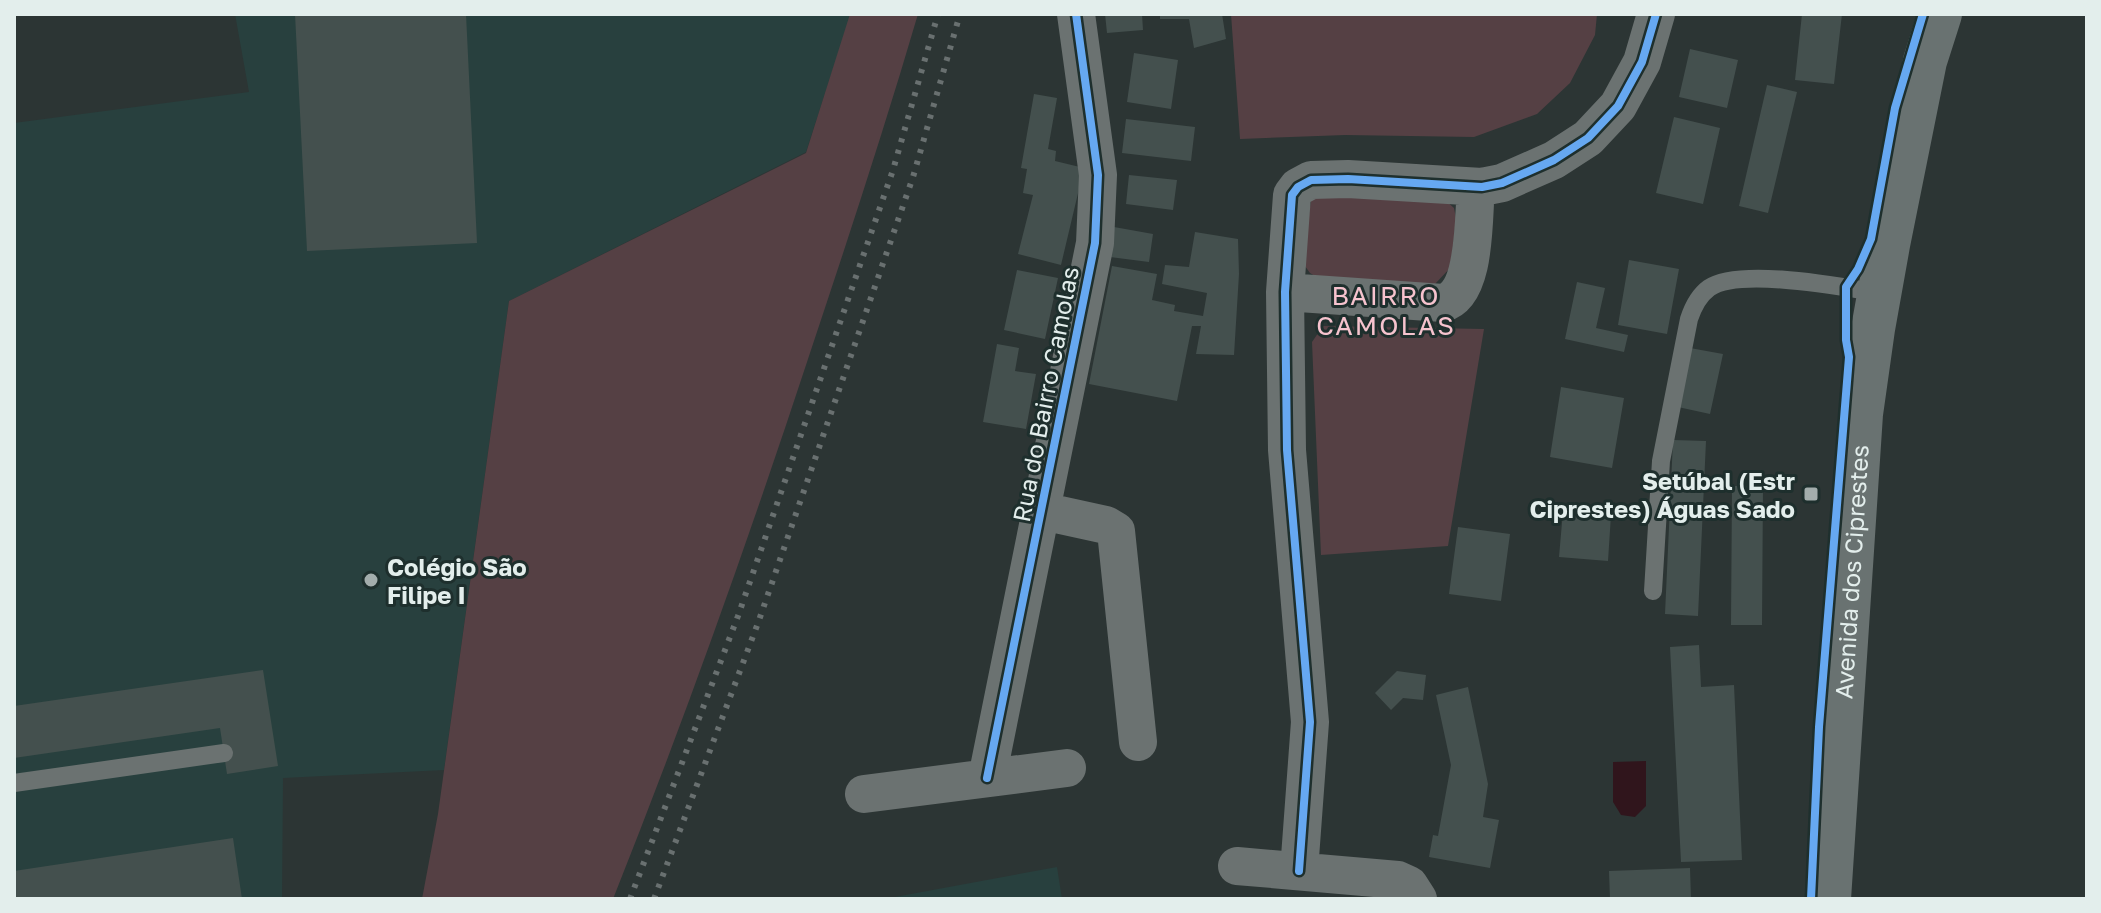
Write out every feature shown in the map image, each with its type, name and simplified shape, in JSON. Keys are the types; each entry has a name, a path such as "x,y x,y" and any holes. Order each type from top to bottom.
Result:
{"main road":[{"name":"Avenida dos Ciprestes","path":"1829,899 1861,414 1880,293 1925,61 1940,14"}],"street":[{"name":"Rua do Bairro Camolas","path":"987,778 1095,243 1098,175 1076,14"},
{"path":"1299,871 1310,722 1287,450 1285,292 1291,200 1295,191 1307,181 1348,179 1476,187 1502,183 1554,160 1588,138 1627,93 1642,62 1656,14"},
{"path":"1285,292 1443,303 1455,298 1467,278 1476,187"},
{"path":"1042,511 1106,525 1116,531 1138,742"},
{"path":"864,794 1067,768"},
{"path":"1237,866 1398,880 1409,885 1418,899"}],"lane":[{"path":"1653,591 1661,461 1689,319 1696,301 1718,283 1749,278 1880,293"},
{"path":"14,783 224,753"}],"shaded area":[{"path":"235,14 851,14 806,152 509,301 444,770 283,778 282,899 14,899 14,123 249,92"},
{"path":"850,14 918,14 762,495 690,698 613,899 422,899 438,814 509,301 806,153"},
{"path":"1231,14 1597,14 1595,35 1570,83 1537,114 1474,137 1345,135 1240,139"},
{"path":"1319,192 1445,200 1454,208 1456,218 1451,267 1435,284 1320,279 1310,273 1302,262 1311,200"},
{"path":"1323,326 1484,329 1448,546 1321,555 1312,342"},
{"path":"1646,761 1646,806 1635,817 1621,815 1613,802 1613,762"},
{"path":"1057,867 1062,899 884,899"}],"building":[{"path":"295,14 466,14 477,243 307,251"},
{"path":"1105,14 1142,14 1143,30 1107,33"},
{"path":"1160,14 1222,14 1226,39 1194,48 1189,19 1160,19"},
{"path":"1802,14 1842,14 1834,84 1795,80"},
{"path":"1690,49 1738,60 1727,108 1679,97"},
{"path":"1134,53 1178,60 1171,109 1127,102"},
{"path":"1767,85 1797,92 1768,213 1739,206"},
{"path":"1034,94 1057,98 1048,149 1056,151 1055,161 1084,168 1061,265 1018,254 1033,195 1023,193 1027,169 1021,168"},
{"path":"1674,117 1720,128 1703,204 1656,193"},
{"path":"1126,119 1195,127 1191,161 1122,153"},
{"path":"1129,175 1177,180 1173,210 1126,204"},
{"path":"1114,227 1153,234 1149,262 1110,257"},
{"path":"1195,232 1238,239 1234,355 1196,354 1201,326 1192,326 1177,401 1089,384 1112,266 1157,274 1152,300 1175,305 1174,311 1203,316 1207,293 1162,284 1165,265 1189,267"},
{"path":"1629,260 1679,269 1667,334 1618,325"},
{"path":"1017,270 1058,278 1045,339 1004,330"},
{"path":"1577,282 1605,288 1596,328 1628,335 1624,352 1565,339"},
{"path":"997,344 1019,348 1015,371 1036,374 1026,429 983,422"},
{"path":"1690,348 1723,354 1710,414 1678,407"},
{"path":"1561,387 1624,398 1612,468 1550,457"},
{"path":"1673,440 1706,441 1698,616 1665,614"},
{"path":"1732,486 1763,486 1762,625 1731,625"},
{"path":"1563,511 1611,515 1608,561 1559,557"},
{"path":"1458,527 1510,534 1501,601 1449,594"},
{"path":"1699,645 1701,687 1734,685 1742,860 1681,862 1670,647"},
{"path":"263,670 278,766 227,774 220,728 14,758 14,706"},
{"path":"1397,671 1426,675 1423,700 1403,698 1391,710 1375,693"},
{"path":"1468,687 1488,784 1483,817 1499,820 1490,868 1429,857 1433,835 1438,836 1451,765 1436,695"},
{"path":"233,838 242,899 14,899 14,871"},
{"path":"1690,868 1691,899 1610,899 1609,871"}],"railway":[{"path":"630,899 738,616 893,170 938,14"},
{"path":"654,899 758,623 913,177 960,14"}],"cycle path":[{"path":"987,778 1095,243 1098,175 1076,14"},
{"path":"1299,871 1310,722 1287,450 1285,292 1292,195 1298,187 1311,180 1348,179 1482,187 1502,183 1554,160 1588,138 1618,106 1642,62 1656,14"},
{"path":"1811,899 1819,727 1849,357 1846,287 1871,239 1895,108 1923,14"}],"place":[{"name":"Setúbal (Estr Ciprestes) Águas Sado","path":"1811,494"},
{"name":"Colégio São Filipe I","path":"371,580"}],"district":[{"name":"BAIRRO CAMOLAS","path":"1386,310"}]}
